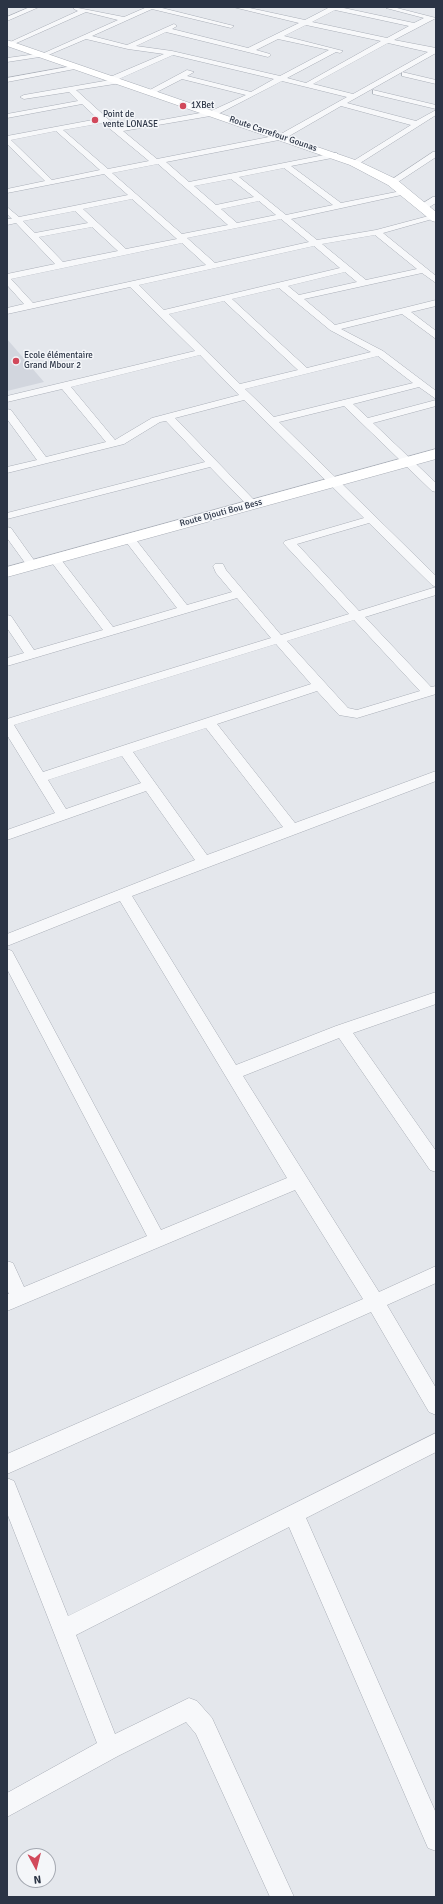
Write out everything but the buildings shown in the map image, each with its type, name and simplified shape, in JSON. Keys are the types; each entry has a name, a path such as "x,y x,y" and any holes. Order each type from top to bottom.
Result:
{"main road":[{"name":"Route Carrefour Gounas","path":"8,43 354,163 392,182 435,217"},
{"name":"Route Djouti Bou Bess","path":"7,572 436,454"}],"street":[{"path":"7,19 36,7"},
{"path":"70,7 124,19"},
{"path":"7,60 42,55 151,7 231,26"},
{"path":"236,7 435,51"},
{"path":"250,50 335,8 414,25"},
{"path":"373,17 390,8 433,18"},
{"path":"12,9 23,12"},
{"path":"8,43 85,10"},
{"path":"245,19 259,12"},
{"path":"128,47 192,17"},
{"path":"307,85 414,25 433,18"},
{"path":"203,39 238,22"},
{"path":"166,30 250,50 275,51"},
{"path":"86,36 128,47 172,53 354,95 376,92 436,107"},
{"path":"276,36 359,55"},
{"path":"242,69 295,40"},
{"path":"117,130 212,113 252,94 335,50"},
{"path":"7,191 281,138 354,95 435,51"},
{"path":"14,87 70,89 116,80 172,53"},
{"path":"425,57 436,59"},
{"path":"376,92 414,68 416,61"},
{"path":"150,92 211,62"},
{"path":"14,87 78,67"},
{"path":"405,74 436,82"},
{"path":"182,76 252,94"},
{"path":"382,80 392,82"},
{"path":"14,87 39,110"},
{"path":"70,89 104,120 188,185 235,226"},
{"path":"7,116 84,102"},
{"path":"341,104 417,124"},
{"path":"354,163 436,112"},
{"path":"7,139 104,120"},
{"path":"58,129 212,266"},
{"path":"7,139 50,182"},
{"path":"392,182 436,154"},
{"path":"188,185 334,156"},
{"path":"285,165 339,206"},
{"path":"233,176 316,242 364,283"},
{"path":"30,306 7,278 235,226 406,192"},
{"path":"7,222 135,196"},
{"path":"215,208 261,198"},
{"path":"423,207 436,199"},
{"path":"77,208 124,252"},
{"path":"7,209 61,265"},
{"path":"7,311 316,242 377,232 435,217"},
{"path":"33,236 95,224"},
{"path":"377,232 436,280"},
{"path":"162,313 347,269"},
{"path":"297,298 422,270"},
{"path":"132,283 436,583"},
{"path":"281,285 333,328 380,353 436,396"},
{"path":"226,298 304,371"},
{"path":"333,328 436,303"},
{"path":"404,311 436,336"},
{"path":"7,399 202,352"},
{"path":"7,470 113,444 126,439 156,420 167,416 304,371 380,353"},
{"path":"272,421 420,384"},
{"path":"64,385 113,444"},
{"path":"346,403 436,489"},
{"path":"366,422 436,403"},
{"path":"7,412 43,461"},
{"path":"167,416 252,504"},
{"path":"7,516 212,463"},
{"path":"219,566 220,571 279,640 344,712 351,715 432,691 356,616 289,543 372,519"},
{"path":"7,530 32,565"},
{"path":"130,538 184,609"},
{"path":"55,559 110,631"},
{"path":"63,815 7,724 436,591"},
{"path":"7,662 240,593"},
{"path":"7,619 31,655"},
{"path":"40,778 319,686"},
{"path":"209,723 292,829"},
{"path":"124,751 150,785 204,862"},
{"path":"7,940 204,862 436,776"},
{"path":"7,835 150,785"},
{"path":"123,893 298,1181 375,1302 436,1406"},
{"path":"7,955 157,1239"},
{"path":"232,1073 342,1030 436,998"},
{"path":"342,1030 436,1165"},
{"path":"7,1269 13,1300 298,1181"},
{"path":"7,1464 436,1274"},
{"path":"63,1630 294,1515 436,1442"},
{"path":"7,1488 110,1748"},
{"path":"294,1515 436,1840"},
{"path":"7,1806 110,1748 189,1709 204,1726 282,1897"}],"shaded area":[{"name":"Ecole élémentaire Grand Mbour 2","path":"7,339 44,382 7,391"}],"place":[{"name":"1XBet","path":"183,106"},
{"name":"Point de vente LONASE","path":"95,120"},
{"name":"Ecole élémentaire Grand Mbour 2","path":"16,361"}]}
